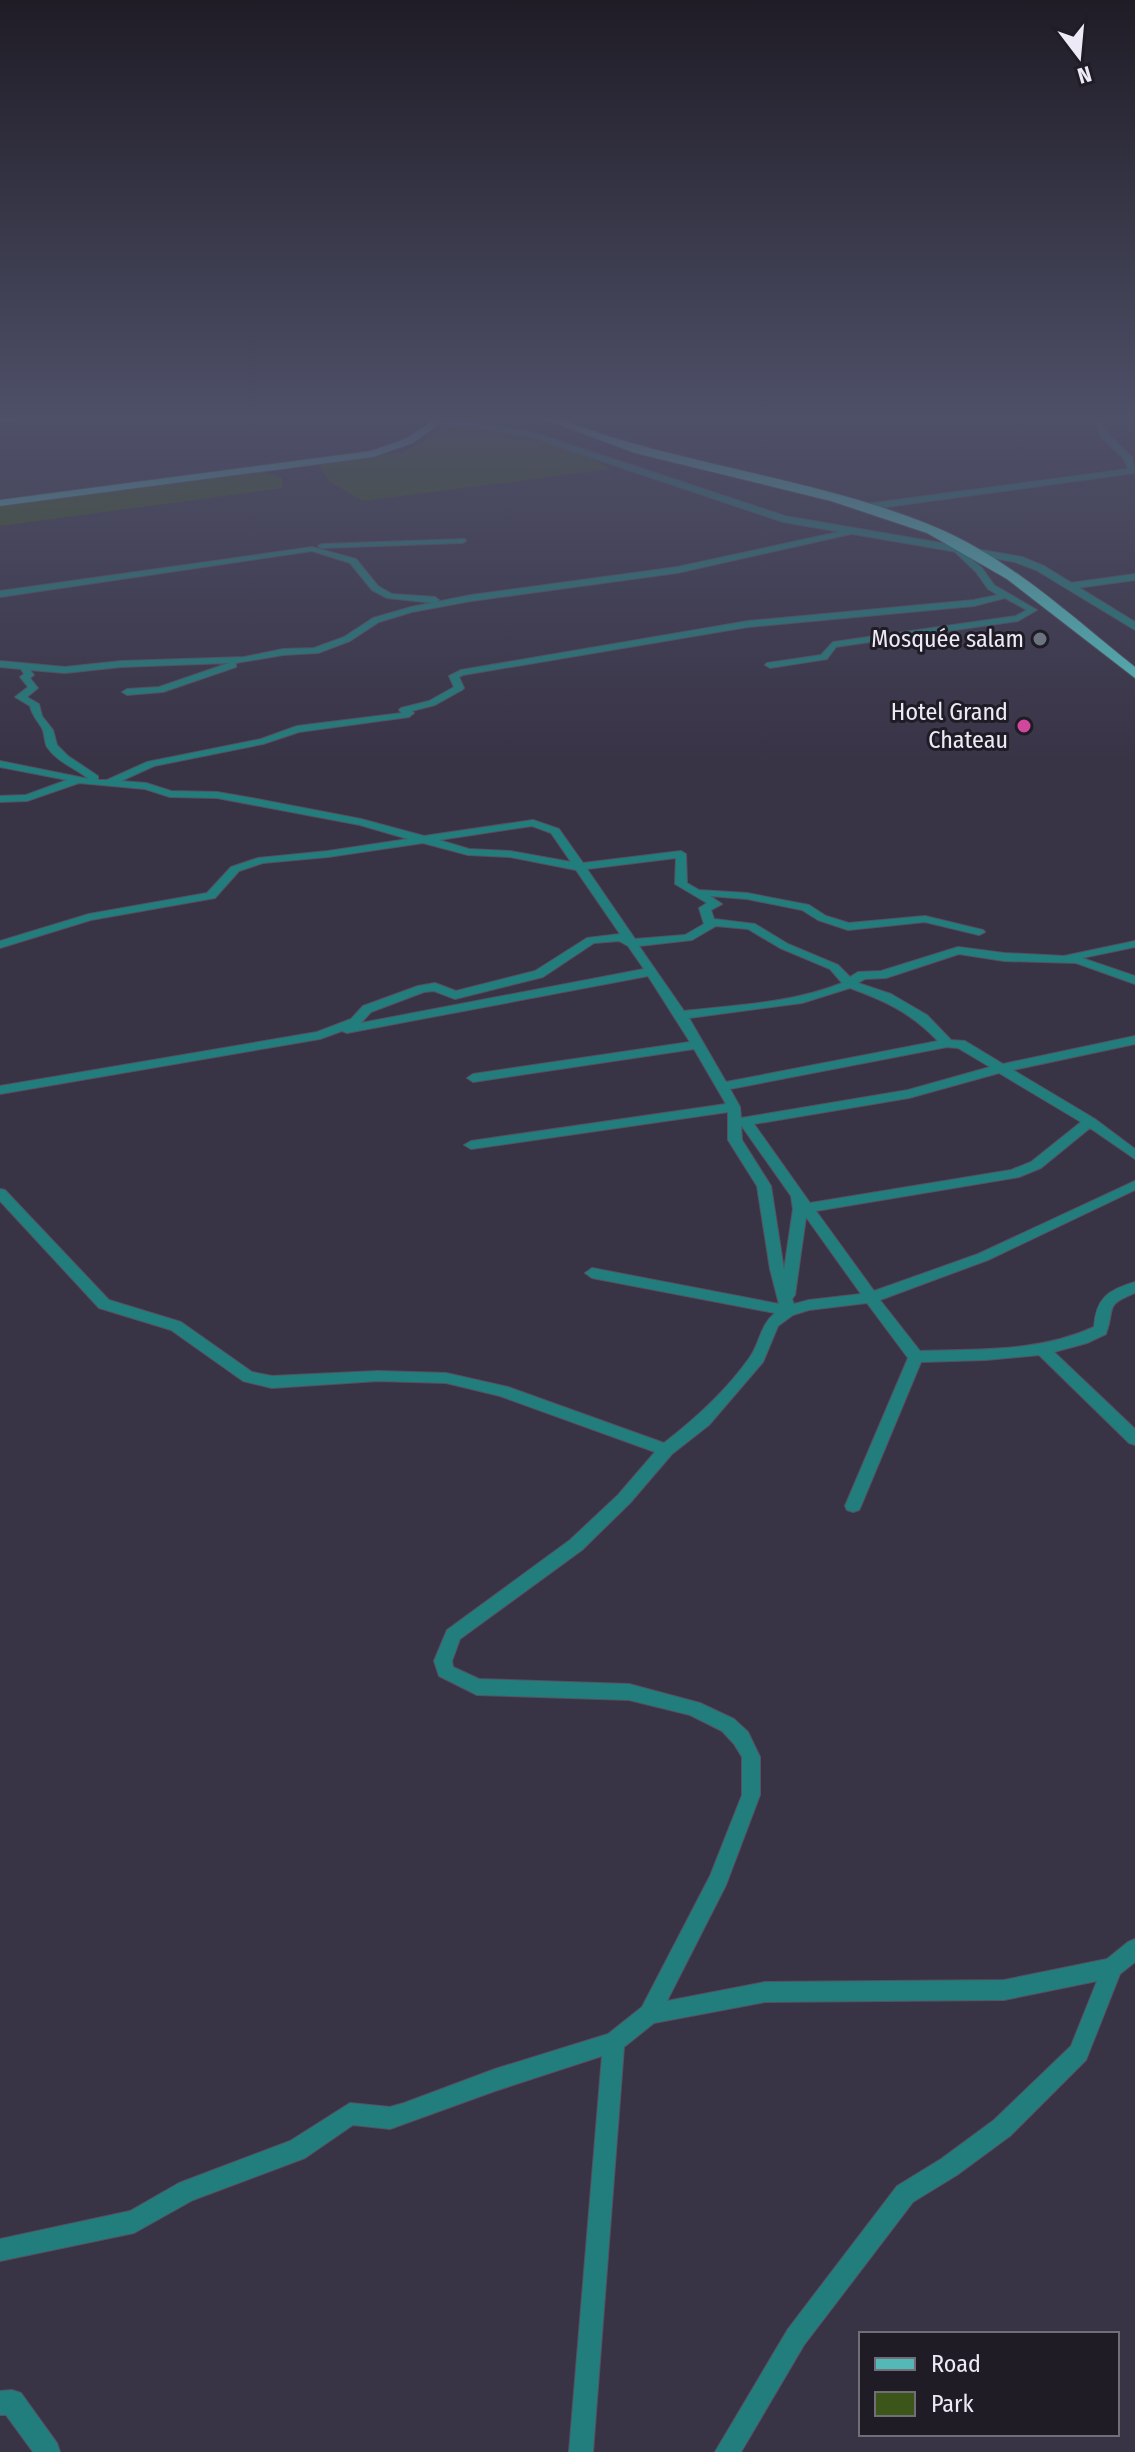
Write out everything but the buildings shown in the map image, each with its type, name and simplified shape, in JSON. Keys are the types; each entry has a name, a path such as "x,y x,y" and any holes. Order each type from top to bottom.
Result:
{"highway":[{"path":"934,531 972,550 1135,674"}],"street":[{"path":"127,692 160,690 244,660 283,652 315,651 347,639 376,620 447,603 677,570 848,532 1018,559 1070,586 1135,627"},
{"path":"0,594 312,549 366,543 462,541"},
{"path":"770,665 824,657 833,645 842,643 1018,618 1033,610 991,587 979,570 956,548"},
{"path":"312,549 353,561 375,588 390,596 447,603"},
{"path":"545,577 560,586"},
{"path":"1070,586 1135,577"},
{"path":"104,782 151,764 263,741 297,729 406,715 409,713 404,710 432,703 459,688 454,676 461,673 712,633 748,624 869,610 974,603 1003,593"},
{"path":"1,664 25,669 65,670 121,664 244,660"},
{"path":"25,669 29,675 25,677 33,688 20,697 34,704 35,712 48,730 47,737 56,752 104,782"},
{"path":"0,764 78,779 146,786 170,794 217,795 257,802 361,822 468,852 510,854 580,867 681,854 681,884 716,904 705,908 712,924 688,938 631,943 621,937 591,940 550,969 455,995 435,987 422,989 367,1009 355,1022 337,1030"},
{"path":"0,799 27,798 78,779"},
{"path":"0,945 89,917 211,896 243,864 424,841 533,823 555,831 648,972 681,1015 734,1107 735,1140 764,1186 788,1311"},
{"path":"687,887 708,894 747,896 805,907 822,918 848,927 925,919 979,932"},
{"path":"709,922 751,926 784,946 834,967 851,985 887,997 923,1018 947,1043"},
{"path":"1066,960 1072,954 1135,944"},
{"path":"681,1015 827,995 851,985 862,975 882,975 958,950 1088,963 1135,980"},
{"path":"0,1090 134,1070 337,1030 449,1013 648,972"},
{"path":"916,1357 745,1121 909,1094 998,1069 1135,1040"},
{"path":"723,1086 947,1043 961,1044 1090,1122 1135,1155"},
{"path":"473,1078 696,1045"},
{"path":"471,1145 734,1107"},
{"path":"802,1200 1014,1174 1036,1165 1090,1122"},
{"path":"592,1273 788,1311 833,1301 871,1298 983,1257 1135,1185"},
{"path":"0,1193 104,1304 176,1326 248,1377 272,1382 378,1376 446,1378 503,1391 666,1450"},
{"path":"0,2250 134,2222 187,2191 297,2150 350,2114 390,2118 404,2114 495,2080 614,2042 649,2014 719,1879 751,1795 751,1757 741,1738 715,1716 694,1708 629,1692 477,1687 450,1676 443,1661 453,1635 576,1545 624,1499 666,1450 703,1421 758,1358 772,1323 788,1311 802,1200"},
{"path":"916,1357 1041,1348 1084,1340 1101,1330 1102,1313 1111,1297 1135,1287"},
{"path":"1041,1348 1135,1439"},
{"path":"853,1506 916,1357"},
{"path":"649,2014 765,1992 1004,1990 1112,1968 1135,1949"},
{"path":"727,2452 796,2337 905,2194 949,2167 1002,2128 1079,2053 1112,1968"},
{"path":"581,2452 614,2042"},
{"path":"0,2403 12,2402 48,2452"}],"place":[{"name":"Mosquée salam","path":"1040,639"},
{"name":"Hotel Grand Chateau","path":"1024,726"}]}
